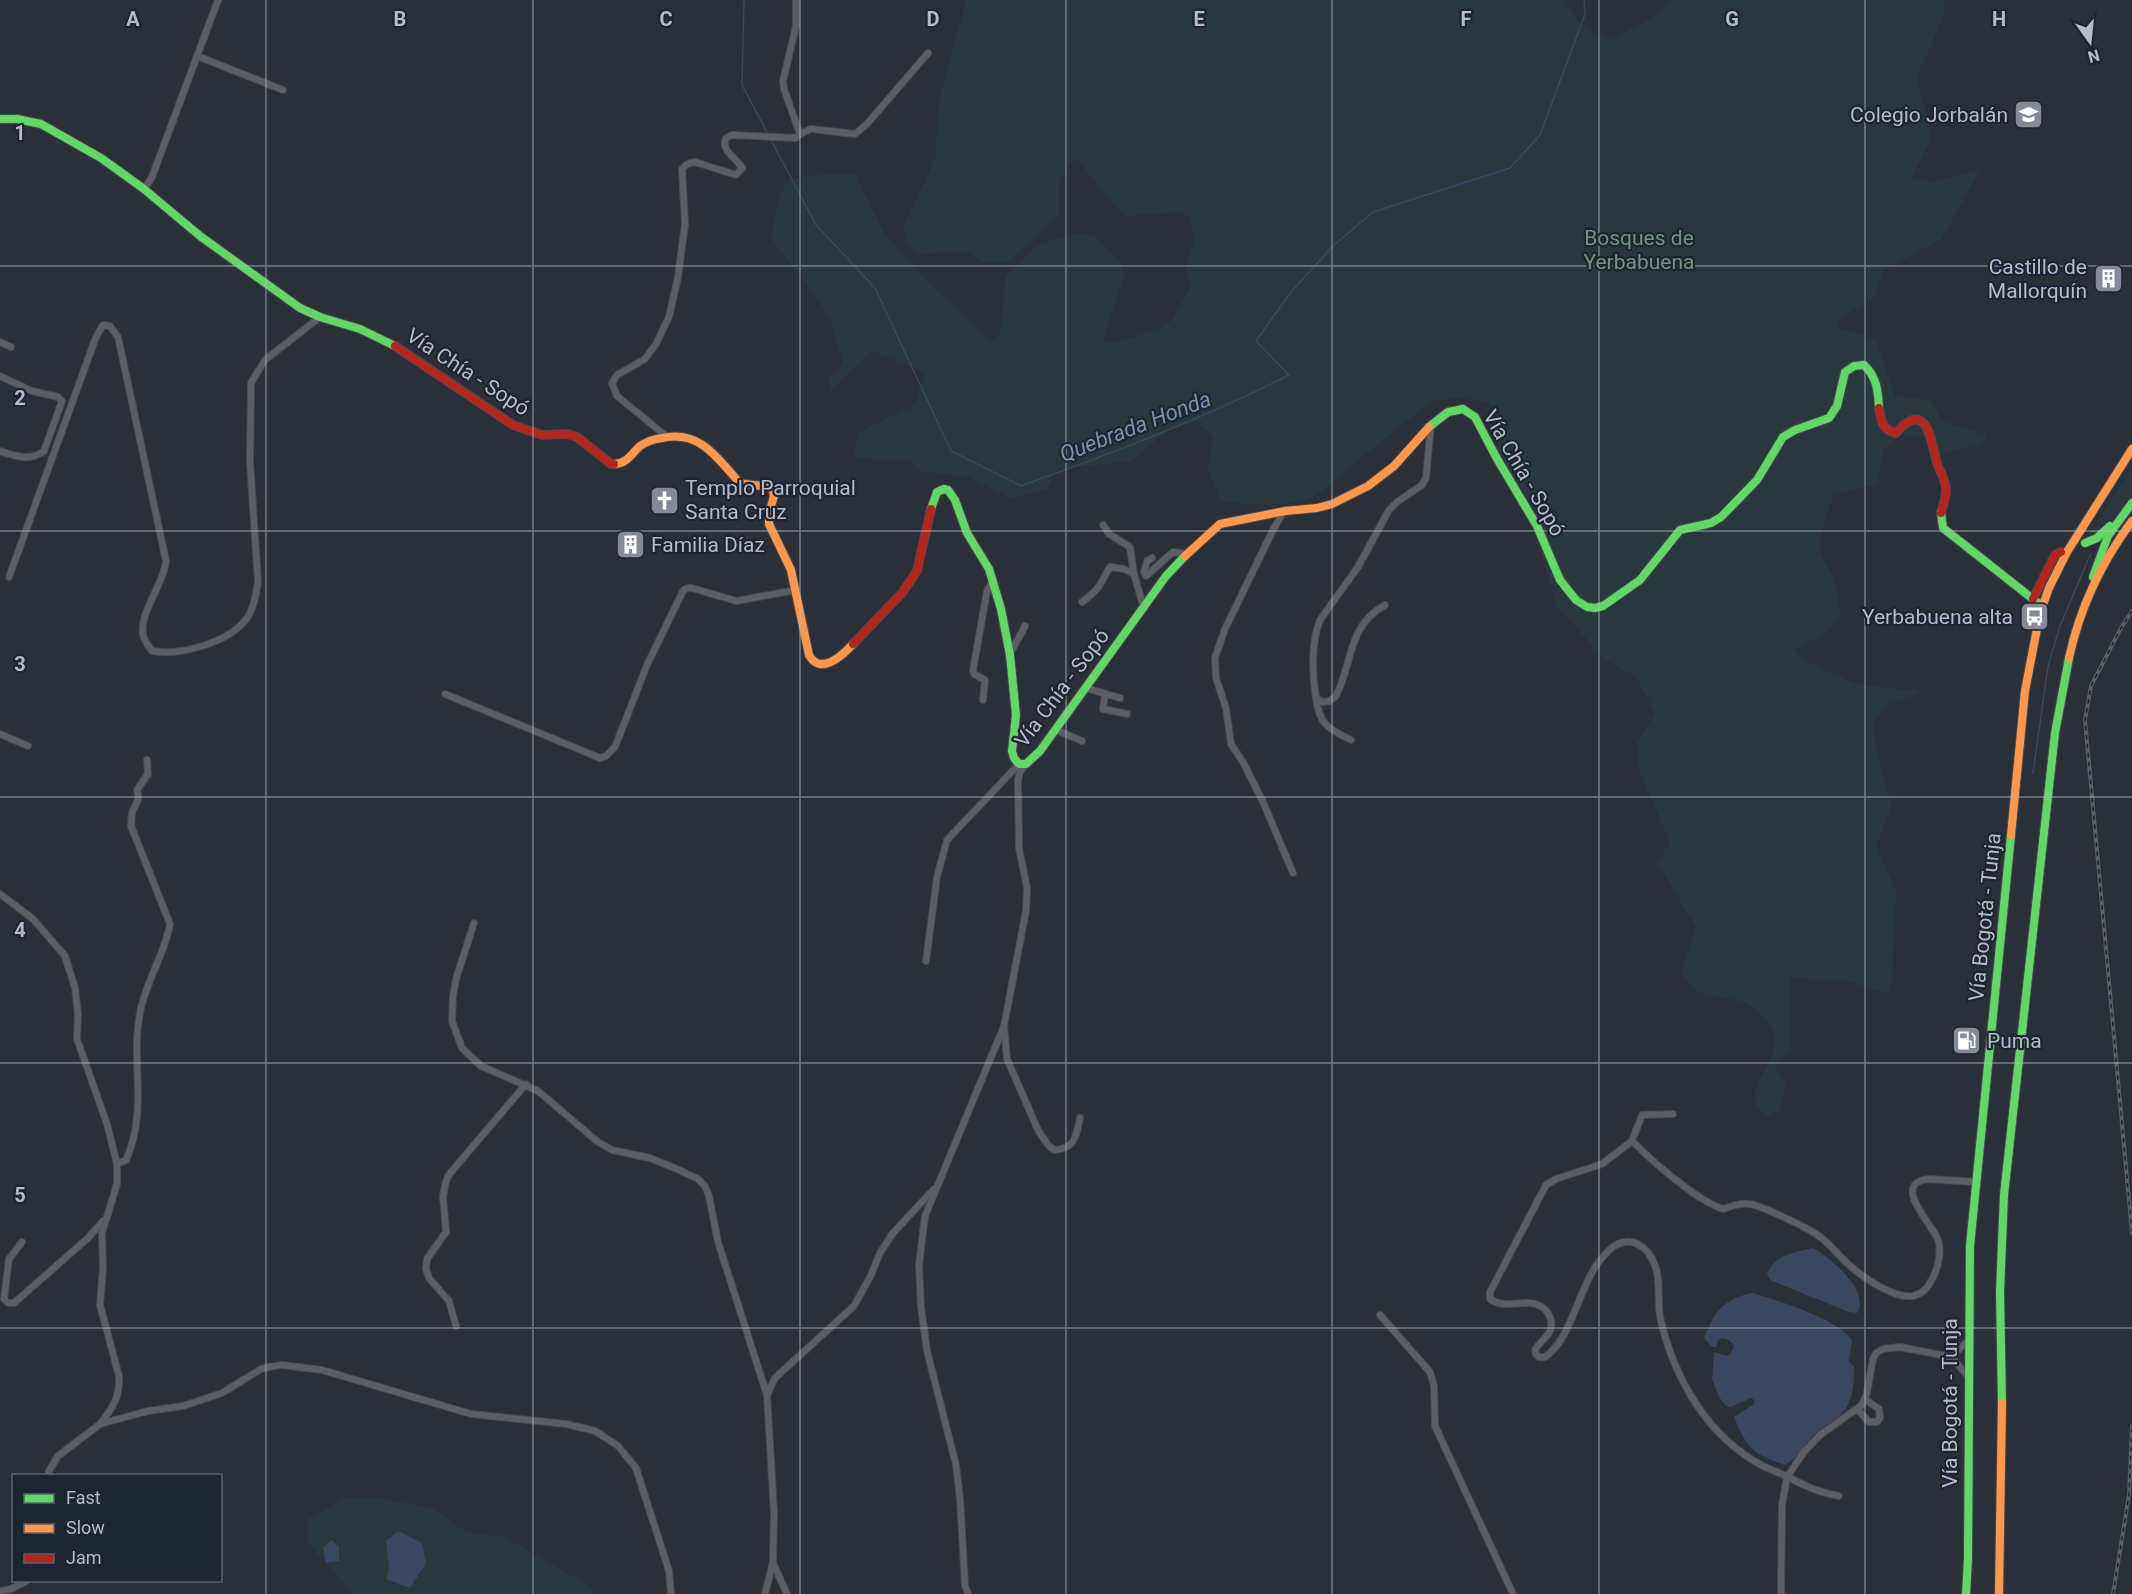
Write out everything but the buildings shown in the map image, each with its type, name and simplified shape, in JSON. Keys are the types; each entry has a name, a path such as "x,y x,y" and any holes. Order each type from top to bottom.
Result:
{"main road":[{"name":"Vía Chía - Sopó","path":"0,119 17,119 41,124 101,158 144,189 173,215 300,308 320,317 360,329 405,351 513,424 543,435 568,434 577,437 611,464 620,464 627,460 641,445 655,438 674,435 689,437 710,449 738,481 744,484 772,487 774,497 767,516 769,524 785,556 796,590 809,655 818,665 831,663 851,647 902,593 917,571 934,498 937,492 948,490 955,500 967,533 989,568 1001,609 1010,655 1016,716 1012,751 1014,758 1022,764 1040,751 1166,576 1186,554 1220,524 1332,504 1368,486 1394,466 1431,424 1448,412 1463,410 1475,417 1537,526 1560,580 1576,600 1587,607 1595,608 1602,606 1640,580 1680,530 1689,526 1711,523 1721,517 1757,480 1784,437 1795,430 1822,422 1834,412 1845,372 1854,366 1864,365 1874,374 1878,386 1880,420 1885,430 1889,433 1896,433 1905,422 1912,419 1920,420 1929,433 1946,492 1940,519 1943,528 2043,607"},
{"name":"Vía Bogotá - Tunja","path":"1966,1594 1970,1246 2023,713 2032,649 2043,607 2055,575 2074,537 2132,449"},
{"path":"2085,543 2102,534 2129,506"},
{"path":"1999,1594 2002,1377 2000,1292 2004,1195 2055,733 2069,653 2084,606 2104,545 2114,526 2129,506"},
{"path":"2084,606 2110,550 2132,521"},
{"path":"2033,600 2055,555 2061,552"}],"street":[{"path":"144,189 152,177 218,0"},
{"path":"796,0 796,26 783,81 800,134"},
{"path":"666,436 617,396 612,383 617,375 645,359 656,344 669,317 678,277 685,224 682,170 689,163 695,162 736,175 742,168 725,148 724,143 726,138 732,135 796,138 811,129 855,134 867,124 928,53"},
{"path":"197,56 283,90"},
{"path":"9,577 99,329 103,325 110,326 117,337 166,561 165,574 145,615 144,637 152,651 166,653 195,647 230,634 247,618 255,600 258,582 250,462 251,383 265,360 320,317"},
{"path":"0,342 11,347"},
{"path":"0,376 32,391 58,396 62,401 44,451 39,455 20,457 0,451"},
{"path":"1351,740 1327,726 1320,717 1316,698 1314,663 1317,629 1320,620 1358,567 1389,510 1422,485 1426,478 1431,424"},
{"path":"50,435 58,439"},
{"path":"1285,511 1273,530 1225,629 1215,658 1216,678 1226,708 1231,744 1263,802 1293,873"},
{"path":"1103,525 1109,534 1130,547 1134,574 1144,609"},
{"path":"1152,558 1148,561 1144,572 1146,576 1173,552 1186,554"},
{"path":"1082,602 1096,592 1110,567 1124,569 1134,574"},
{"path":"983,700 986,680 974,674 973,670 987,591 993,580"},
{"path":"445,694 600,758 606,756 615,747 647,665 683,591 692,588 736,601 796,590"},
{"path":"1316,698 1322,702 1330,701 1336,696 1362,626 1370,613 1385,605"},
{"path":"1010,655 1025,626"},
{"path":"1086,688 1120,698"},
{"path":"1105,694 1103,710 1127,714"},
{"path":"1056,730 1082,741"},
{"path":"0,734 28,746"},
{"path":"117,1164 126,1160 133,1144 138,1100 140,1015 168,936 170,924 131,826 132,811 138,804 137,790 148,774 147,760"},
{"path":"926,961 937,877 947,840 1022,764"},
{"path":"968,1594 965,1586 956,1465 927,1351 919,1266 926,1216 1004,1026 1026,910 1027,888 1019,848 1018,780 1022,764"},
{"path":"0,894 33,919 65,956 75,988 78,1014 77,1039 104,1115 117,1164 117,1184 102,1233 103,1268 100,1305 120,1385 114,1406 100,1424 58,1456 49,1474"},
{"path":"474,923 456,979 453,997 452,1021 462,1048 481,1066 538,1091 598,1142 612,1150 650,1158 698,1179 705,1186 718,1242 766,1395 774,1512 773,1562 765,1594"},
{"path":"1004,1026 1007,1059 1038,1130 1048,1145 1054,1150 1063,1150 1072,1145 1080,1118"},
{"path":"456,1326 449,1301 429,1278 426,1269 428,1258 446,1232 443,1197 445,1185 448,1176 526,1084"},
{"path":"1672,1114 1641,1115 1632,1141 1602,1164 1556,1179 1546,1185 1490,1292 1490,1299 1496,1304 1508,1305 1531,1302 1547,1311 1551,1328 1549,1334 1535,1350 1539,1357 1545,1357 1559,1341 1585,1282 1602,1258 1618,1244 1629,1242 1639,1244 1648,1252 1654,1263 1657,1273 1660,1319 1667,1343 1686,1389 1698,1409 1711,1424 1762,1466 1807,1488 1839,1496"},
{"path":"1632,1141 1665,1171 1708,1202 1723,1209 1741,1202 1752,1204 1799,1224 1820,1237 1849,1265 1874,1283 1905,1296 1923,1293 1928,1287 1934,1277 1940,1251 1934,1230 1916,1207 1913,1190 1922,1180 1929,1179 1976,1182"},
{"path":"766,1395 775,1378 854,1306 880,1253 893,1233 937,1186"},
{"path":"22,1242 9,1258 4,1299 8,1303 14,1303 88,1238 105,1219"},
{"path":"1380,1315 1430,1372 1434,1386 1435,1426 1513,1594"},
{"path":"1951,1357 1968,1341"},
{"path":"1781,1594 1782,1504 1787,1477 1812,1443 1866,1400 1876,1353 1883,1349 1900,1347 1951,1357 1968,1376"},
{"path":"100,1424 148,1411 183,1406 222,1393 261,1369 282,1365 322,1370 471,1414 547,1421 595,1431 618,1446 636,1468 669,1571 671,1594"},
{"path":"1857,1409 1869,1422 1877,1422 1881,1418 1879,1409 1866,1400"},
{"path":"773,1562 787,1594"},
{"path":"0,1591 26,1582"}],"green space":[{"name":"Bosques de Yerbabuena","path":"966,0 1566,0 1578,21 1611,40 1655,16 1671,0 1945,0 1943,19 1917,76 1932,138 1911,179 1933,182 1981,169 1941,240 1885,269 1872,301 1841,316 1837,327 1875,339 1895,396 1931,400 1942,421 1987,435 1982,445 1937,455 1923,437 1901,435 1883,450 1878,484 1833,496 1819,541 1820,553 1835,580 1841,616 1824,635 1794,649 1800,659 1857,684 1921,692 1885,706 1872,725 1884,782 1892,805 1876,847 1896,891 1892,983 1889,994 1846,981 1790,978 1791,1049 1774,1065 1786,1085 1779,1110 1769,1116 1758,1107 1755,1098 1756,1088 1775,1043 1769,1024 1748,1004 1712,996 1696,989 1681,972 1696,928 1657,862 1670,843 1639,769 1637,743 1655,713 1636,677 1604,659 1557,606 1522,495 1496,457 1502,421 1500,410 1475,400 1431,401 1315,496 1281,504 1257,505 1221,501 1208,470 1213,436 1196,422 1168,430 1132,461 1058,469 1046,490 1011,498 969,477 920,471 911,460 865,459 854,456 857,433 915,405 925,373 872,351 831,390 828,379 843,363 830,317 771,238 781,194 792,179 819,175 856,175 883,231 891,241 928,282 992,343 1000,332 1006,276 1035,247 1060,237 1085,233 1096,237 1122,264 1125,275 1103,341 1115,343 1162,327 1172,320 1190,288 1186,265 1195,240 1190,218 1181,212 1124,216 1076,158 1059,179 1059,214 1008,262 985,263 965,251 920,254 911,248 905,238 904,225 935,159 939,100"},
{"path":"2132,466 2132,498 2099,532 2084,543"},
{"path":"348,1497 375,1497 434,1509 466,1532 505,1537 591,1587 595,1594 354,1594 307,1542 308,1519"}],"water":[{"path":"1813,1248 1839,1267 1854,1285 1860,1304 1857,1313 1849,1312 1770,1280 1767,1274 1780,1258"},
{"path":"1752,1293 1791,1305 1821,1318 1845,1332 1852,1340 1849,1362 1854,1366 1854,1379 1848,1405 1785,1465 1758,1453 1747,1443 1739,1428 1734,1417 1754,1404 1754,1400 1751,1398 1731,1407 1726,1406 1719,1397 1712,1379 1714,1352 1727,1356 1734,1346 1729,1340 1722,1338 1716,1347 1712,1347 1704,1338 1712,1320 1721,1308 1734,1299"},
{"path":"398,1531 422,1543 426,1563 410,1588 386,1579 389,1568 386,1541"},
{"path":"331,1540 339,1546 339,1561 326,1563 323,1548"}],"waterway":[{"name":"Quebrada Honda","path":"744,0 742,85 768,134"},
{"name":"Quebrada Honda","path":"770,138 816,225 875,288 951,451 1021,486 1190,421 1289,375 1256,341 1291,292 1333,246 1373,212 1510,168 1540,135 1585,14 1584,0"},
{"path":"2033,773 2048,666 2060,626 2091,553"}],"railway":[{"path":"2132,611 2091,686 2085,720 2132,1233"},
{"path":"2113,1594 2129,1495 2132,1426"}],"traffic: fast":[{"path":"0,119 17,119 41,124 101,158 144,189 200,236 300,308 320,317 360,329 395,346"},
{"path":"1429,427 1448,412 1463,409 1475,417 1537,526 1560,580 1576,600 1587,607 1595,608 1603,606 1640,580 1680,530 1711,523 1721,517 1757,480 1783,437 1795,430 1829,418 1837,406 1845,372 1854,366 1864,365 1874,379 1879,408"},
{"path":"931,509 937,492 948,490 955,500 967,533 989,569 1001,609 1010,655 1016,715 1012,751 1019,764 1026,764 1040,751 1166,576 1185,556"},
{"path":"2093,577 2108,536 2132,503"},
{"path":"1941,513 1943,528 2043,607"},
{"path":"2085,543 2097,538 2110,526"},
{"path":"2002,1403 2000,1292 2004,1195 2055,733 2069,658"},
{"path":"1966,1594 1970,1246 2011,835"}],"traffic: slow":[{"path":"1185,556 1220,524 1285,511 1317,508 1332,504 1368,486 1394,466 1429,427"},
{"path":"614,464 626,460 640,446 650,441 659,438 686,438 706,447 738,481 744,484 772,487 774,496 769,524 791,570 809,655 819,664 825,664 843,654 853,644"},
{"path":"2011,835 2025,691 2040,613 2049,588 2067,552 2132,449"},
{"path":"2069,658 2079,621 2093,586 2101,569 2132,521"},
{"path":"1999,1594 2002,1403"}],"traffic: jam":[{"path":"395,346 513,425 542,435 568,434 577,437 614,464"},
{"path":"1879,408 1883,424 1891,432 1896,433 1906,423 1914,420 1921,421 1926,426 1946,486 1946,496 1941,513"},
{"path":"853,644 902,593 917,571 931,509"},
{"path":"2033,599 2055,555 2061,552"}],"place":[{"name":"Colegio Jorbalán","path":"2029,115"},
{"name":"Castillo de Mallorquín","path":"2108,279"},
{"name":"Templo Parroquial Santa Cruz","path":"664,500"},
{"name":"Familia Díaz","path":"630,545"},
{"name":"Yerbabuena alta","path":"2034,617"},
{"name":"Puma","path":"1966,1041"}]}
